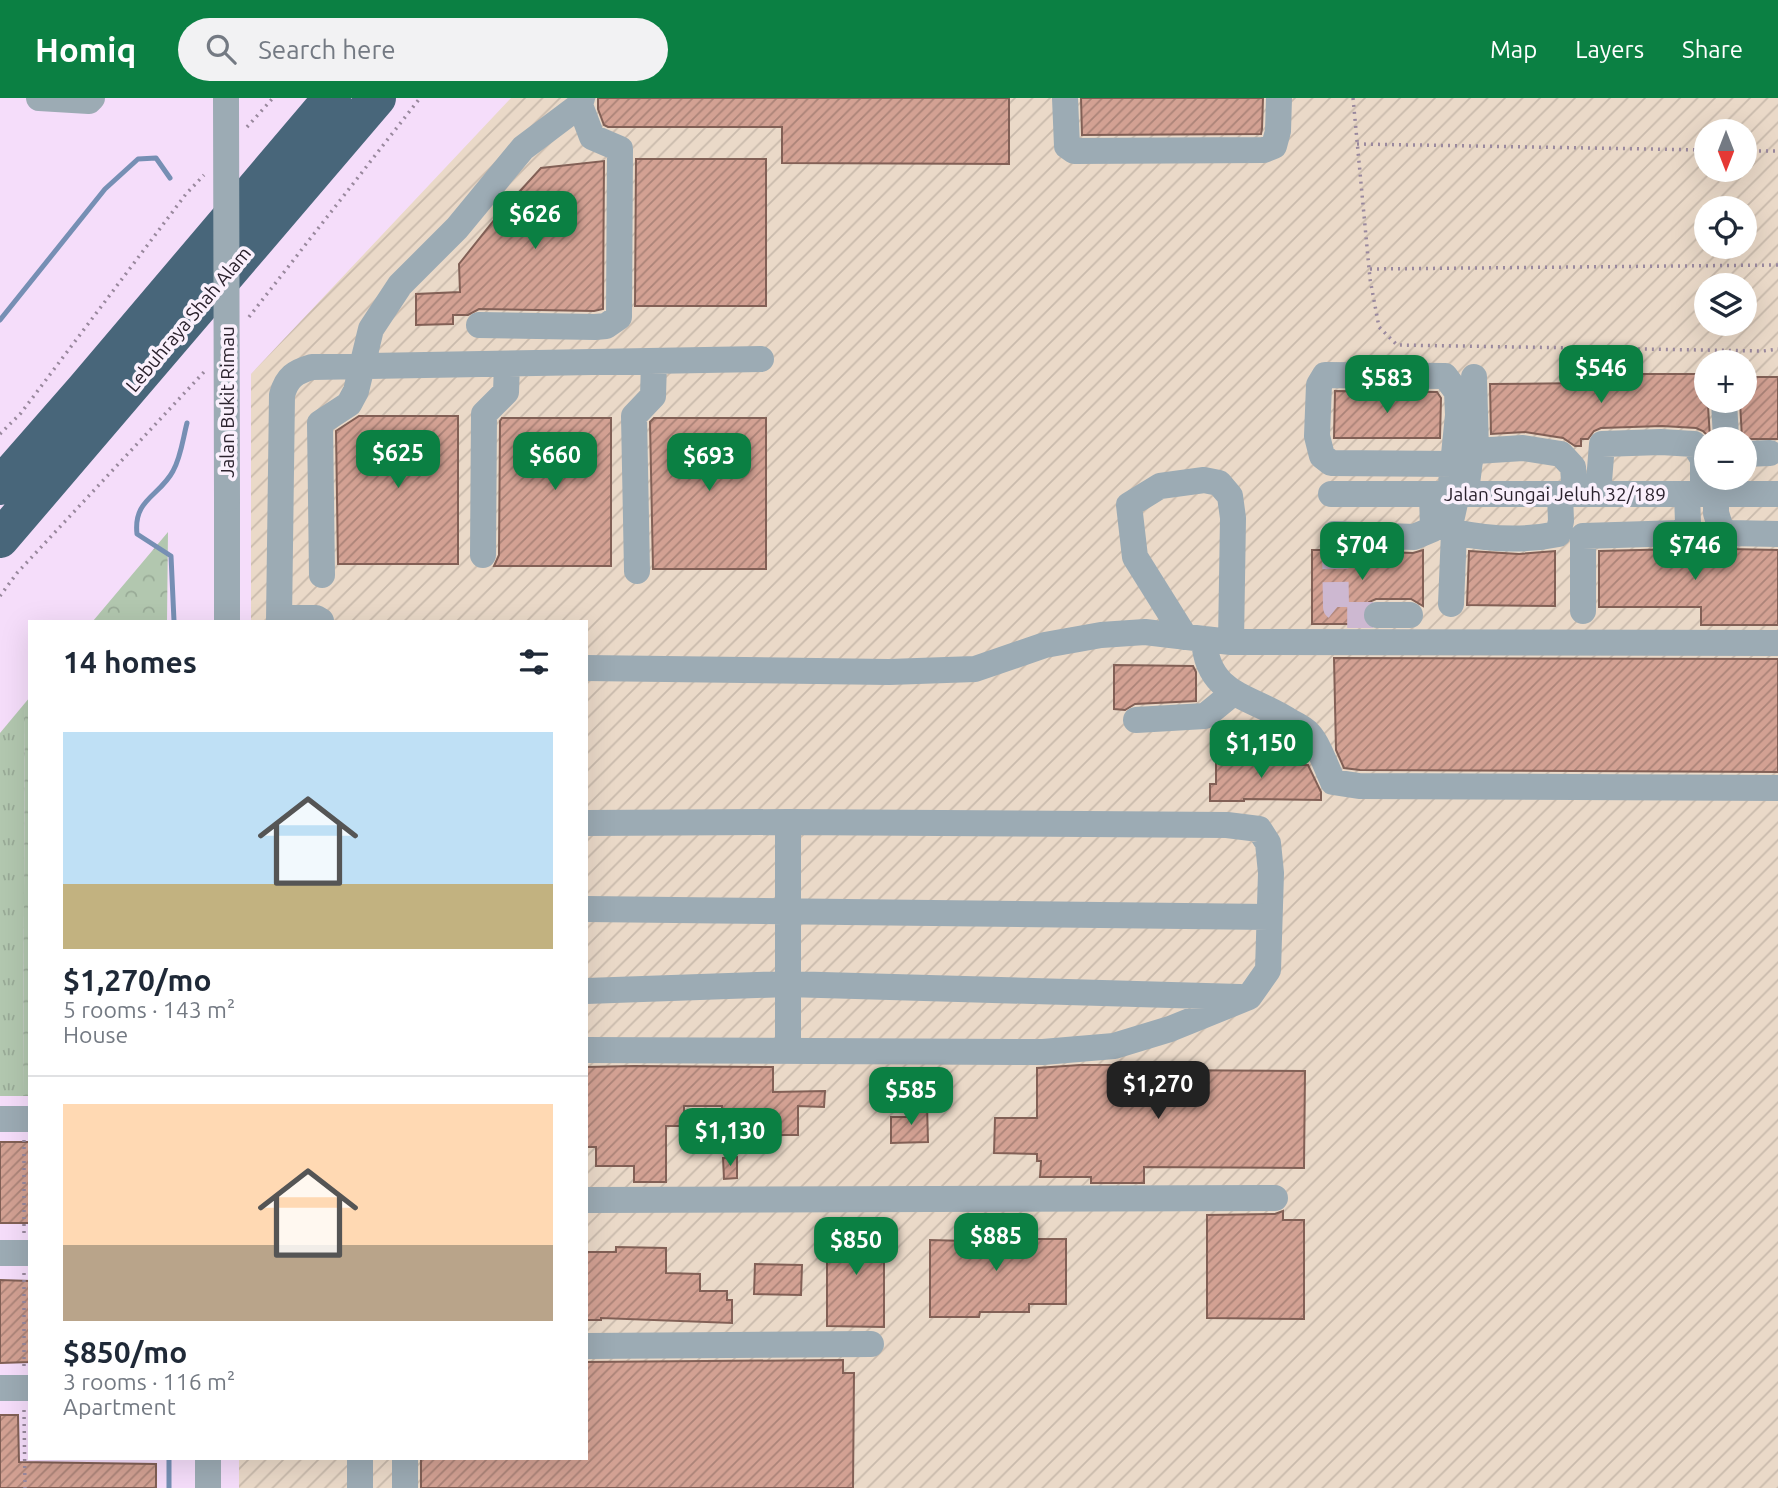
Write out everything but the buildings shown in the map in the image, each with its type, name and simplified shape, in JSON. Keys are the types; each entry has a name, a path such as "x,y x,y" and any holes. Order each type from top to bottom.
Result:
{"highway":[{"name":"Lebuhraya Shah Alam","path":"0,486 332,98"},
{"name":"Lebuhraya Shah Alam","path":"0,539 377,98"}],"street":[{"path":"39,98 89,101 92,98"},
{"name":"Jalan Bukit Rimau","path":"226,98 227,620"},
{"path":"1065,98 1065,138 1067,146 1074,150 1264,150 1274,146 1278,139 1279,98"},
{"path":"322,575 320,423 349,404 356,391 371,329 400,285 457,228 523,148 581,101 592,138 620,149 619,317 606,326 595,327 479,325"},
{"path":"319,620 279,620 282,395 287,379 300,370 313,367 761,359"},
{"path":"637,571 634,416 653,396 654,362"},
{"path":"482,555 484,414 506,392 507,365"},
{"path":"1451,604 1454,531 1451,521 1451,494 1458,415 1457,392 1445,376 1325,375 1319,385 1317,436 1322,456 1331,463 1452,464"},
{"path":"1331,463 1334,539 1414,537 1433,529 1476,451 1474,377"},
{"path":"1454,531 1478,537 1542,537 1558,534 1561,521 1580,494 1602,444 1661,442 1694,444 1703,459 1721,529 1729,533 1778,534"},
{"path":"1476,451 1523,449 1561,454 1573,467 1580,494 1583,536 1583,611"},
{"path":"1231,642 1233,518 1230,496 1219,483 1205,480 1160,486 1129,505 1135,556 1194,638 1217,679 1233,693 1275,710 1310,734 1333,782 1359,786 1778,788"},
{"path":"1583,536 1681,533 1712,491"},
{"name":"Jalan Sungai Jeluh 32/189","path":"1331,494 1712,491 1778,494"},
{"path":"1377,615 1410,615"},
{"path":"588,668 889,672 975,669 1045,645 1101,635 1145,632 1231,642 1778,643"},
{"path":"1136,720 1205,716 1233,693"},
{"path":"788,822 788,1050"},
{"path":"588,823 1227,825 1259,829 1268,842 1271,873 1268,970 1249,997 1170,1029 1114,1046 1043,1052 588,1050"},
{"path":"588,909 1269,917"},
{"path":"588,991 787,984 1249,997"},
{"path":"588,1200 1275,1198"},
{"path":"588,1346 871,1344"},
{"path":"208,1460 208,1488"},
{"path":"359,1460 360,1488"},
{"path":"405,1460 405,1488"}],"path":[{"path":"247,127 273,98"},
{"path":"1353,98 1370,269 1380,327 1397,345 1763,351 1778,349"},
{"path":"1357,145 1694,150"},
{"path":"1757,151 1778,151"},
{"path":"0,434 21,413 186,194 212,165"},
{"path":"1370,269 1778,265"},
{"path":"18,1119 18,1388 25,1488"}],"shaded area":[{"path":"511,98 1778,98 1778,1488 239,1488 239,1460 588,1460 588,620 251,620 251,374"}],"green space":[{"path":"168,532 167,620 94,620"},
{"path":"28,699 28,1096 23,1096 25,703"},
{"path":"25,703 23,1096 0,1096 0,733"}],"waterway":[{"path":"0,320 105,189 138,159 156,158 170,178"},
{"path":"174,620 171,556 137,534 137,522 143,505 168,479 176,466 187,423"},
{"path":"169,1460 169,1488"}],"tunnel":[{"path":"1335,543 1336,607 1346,615 1377,615"}]}
